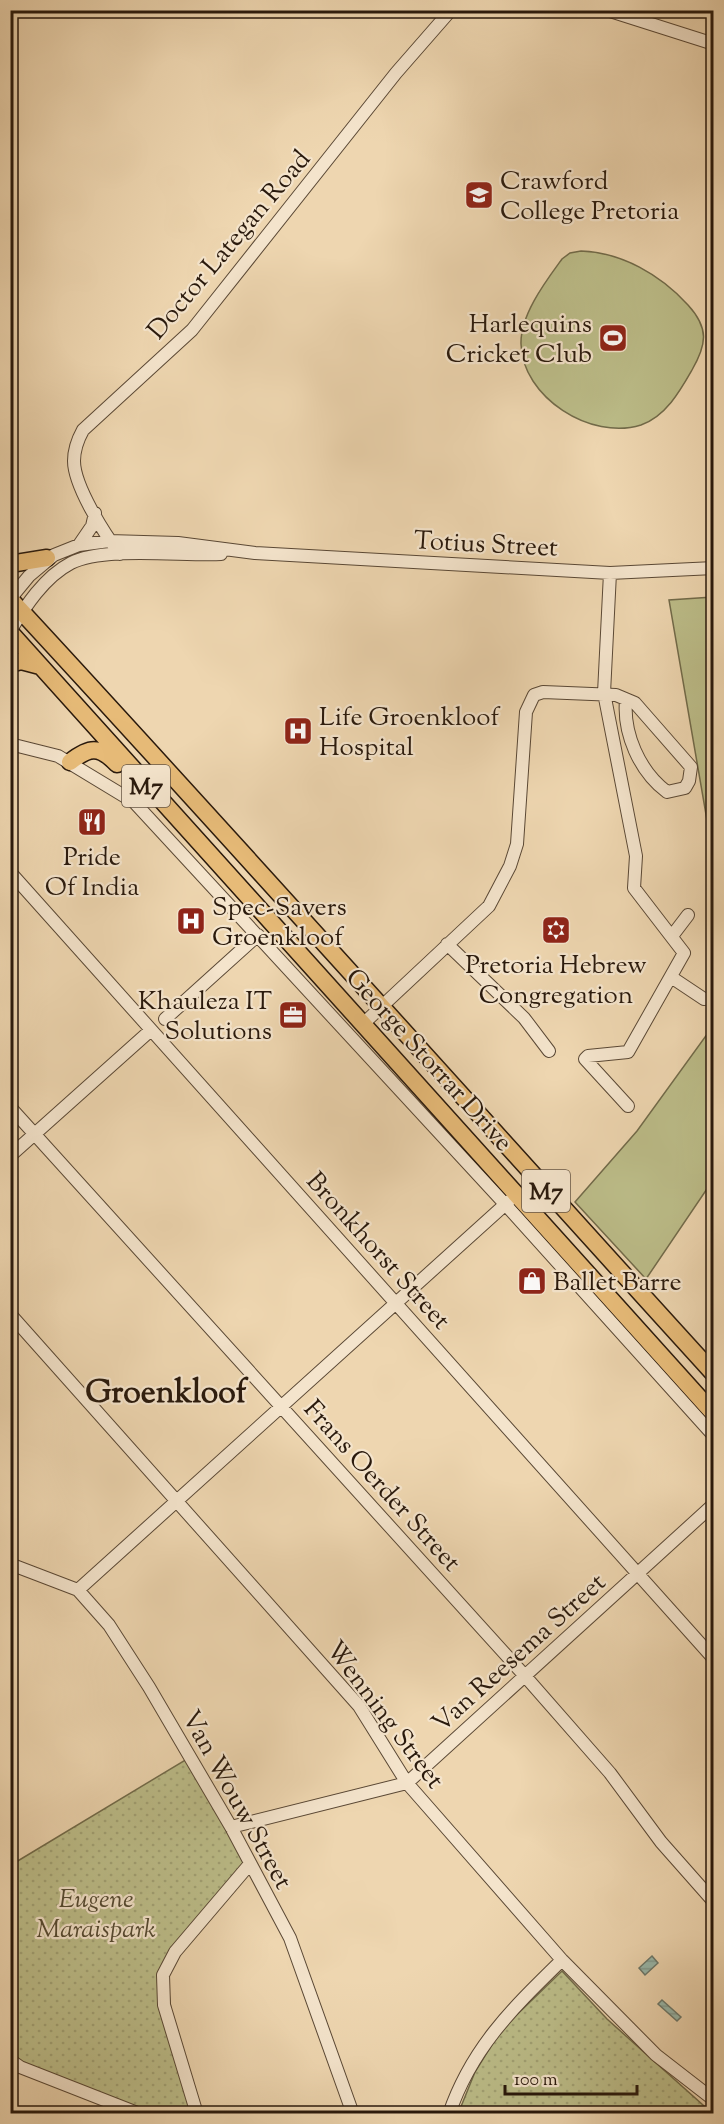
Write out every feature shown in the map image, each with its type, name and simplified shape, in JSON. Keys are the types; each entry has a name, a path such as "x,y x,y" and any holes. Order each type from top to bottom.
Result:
{"main road":[{"path":"10,564 47,558"},
{"name":"George Storrar Drive","path":"10,599 382,1005 546,1190 714,1374"},
{"name":"George Storrar Drive","path":"10,632 156,797 364,1023 510,1199 605,1294 714,1414"},
{"path":"10,664 21,661 40,666"},
{"path":"70,762 87,750 100,751 110,757 140,789 156,797"},
{"path":"469,1103 476,1122 520,1170 510,1199"},
{"path":"510,1199 531,1187 546,1190"},
{"path":"605,1294 620,1296 636,1288"},
{"path":"629,1321 629,1305 636,1288"}],"street":[{"name":"Doctor Lategan Road","path":"120,554 109,541 77,477 74,465 76,444 85,428 192,330 396,73 451,10"},
{"path":"607,10 623,13 714,44"},
{"path":"79,545 92,526 95,513"},
{"path":"97,555 109,541"},
{"name":"Totius Street","path":"10,599 47,558 79,545 109,541 178,543 255,553"},
{"name":"Totius Street","path":"10,632 22,612 46,582 76,560 97,555 255,553 610,573 714,568"},
{"path":"610,573 604,693 637,862 634,888 684,953 628,1052 588,1056 585,1059 628,1106"},
{"path":"364,1023 489,906 514,857 526,712 534,695 543,692 604,693 626,700 643,710 691,767 689,781 685,788 667,792 636,755 625,713 626,700"},
{"name":"George Storrar Drive","path":"10,744 51,753 70,762 134,802 510,1199 714,1436"},
{"name":"Bronkhorst Street","path":"10,872 714,1659"},
{"path":"672,936 688,915"},
{"path":"165,1019 258,935"},
{"path":"447,944 524,1018 549,1052"},
{"path":"671,977 704,999"},
{"path":"10,1156 151,1030"},
{"name":"Frans Oerder Street","path":"10,1107 525,1676 610,1773 661,1842 714,1902"},
{"path":"78,1590 510,1199"},
{"name":"Wenning Street","path":"10,1314 359,1706 407,1783 561,1960 656,2055 714,2100"},
{"name":"Van Reesema Street","path":"231,1827 407,1783 714,1504"},
{"name":"Van Wouw Street","path":"10,1564 78,1590 109,1625 149,1687 231,1827 293,1946 353,2114"},
{"path":"197,2114 164,2005 163,1975 175,1952 249,1865"},
{"path":"449,2114 475,2056 503,2017 561,1960"},
{"path":"10,2061 140,2114"}],"green space":[{"name":"Harlequins Cricket Club","path":"581,251 611,256 653,275 677,294 700,321 704,336 697,361 665,409 658,416 641,425 622,428 601,427 581,420 546,397 533,381 524,363 522,333 529,310 562,259 570,253"},
{"path":"714,597 713,855 669,600"},
{"path":"713,1026 713,1180 646,1279 575,1202 637,1131"},
{"name":"Eugene Maraispark","path":"192,1756 249,1864 165,1961 177,2059 193,2113 138,2113 11,2059 11,1865"},
{"path":"562,1971 607,2019 713,2114 458,2114 475,2072 501,2030"}],"shaded area":[{"path":"652,1956 658,1963 645,1975 639,1968"},
{"path":"662,2000 681,2017 677,2021 658,2004"}],"place":[{"name":"Crawford College Pretoria","path":"479,195"},
{"name":"Harlequins Cricket Club","path":"613,338"},
{"name":"Life Groenkloof Hospital","path":"298,731"},
{"name":"Pride Of India","path":"92,822"},
{"name":"Spec-Savers Groenkloof","path":"191,921"},
{"name":"Pretoria Hebrew Congregation","path":"556,930"},
{"name":"Khauleza IT Solutions","path":"293,1015"},
{"name":"Ballet Barre","path":"532,1281"}],"district":[{"name":"Groenkloof","path":"166,1391"}]}
